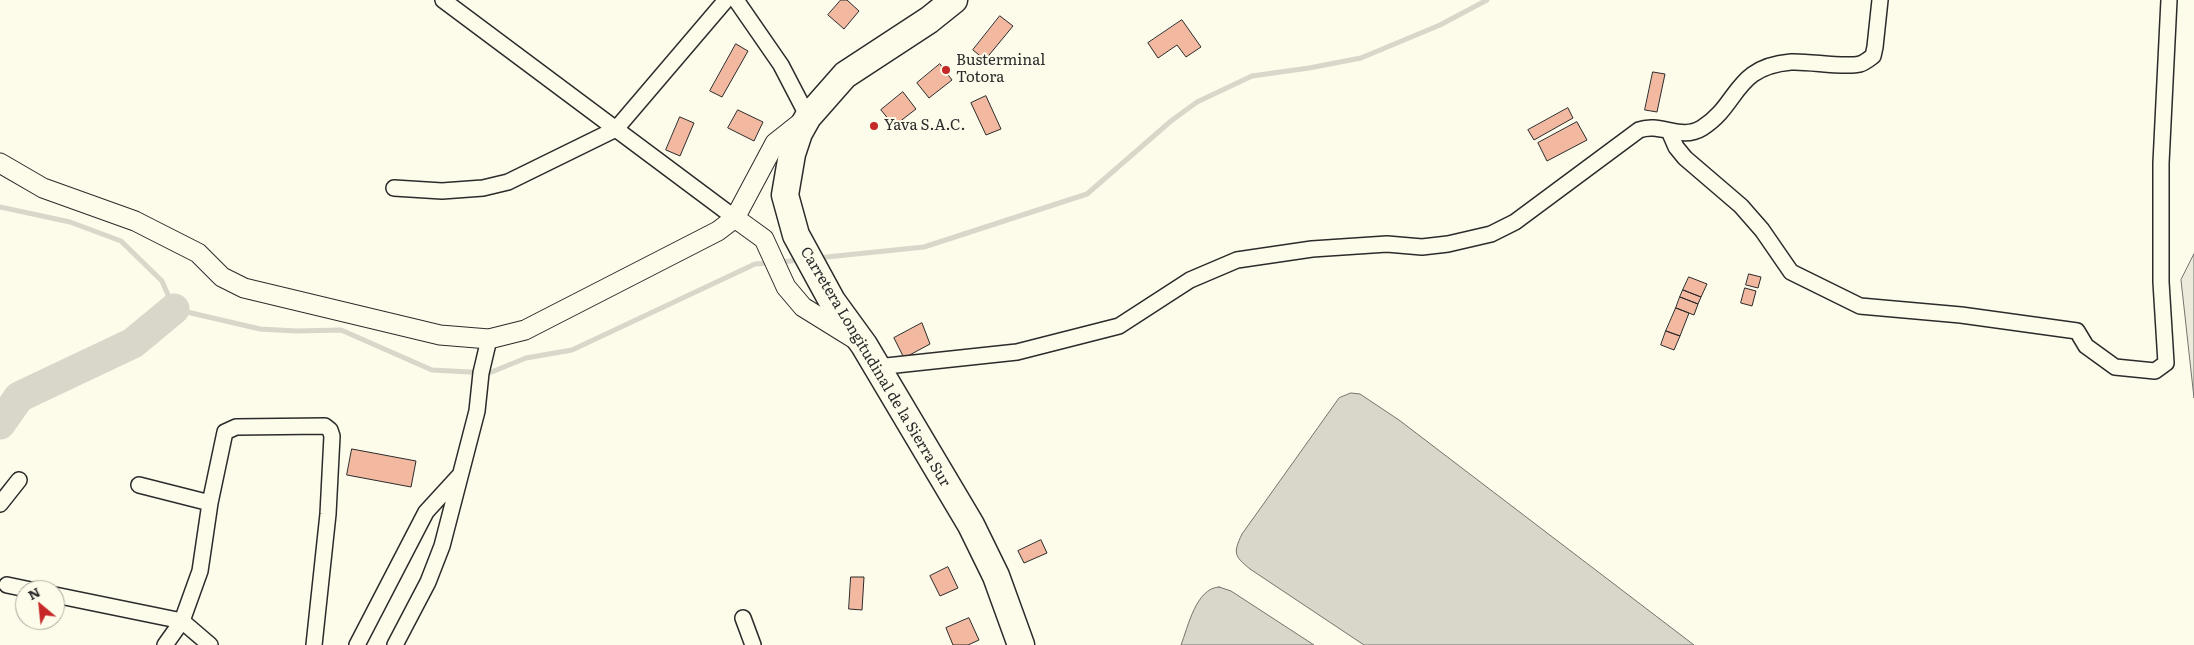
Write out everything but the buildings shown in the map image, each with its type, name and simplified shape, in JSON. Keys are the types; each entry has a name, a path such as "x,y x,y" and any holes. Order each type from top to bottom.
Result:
{"highway":[{"name":"Carretera Longitudinal de la Sierra Sur","path":"954,0 929,20 845,75 808,117 799,133 792,154 785,195 796,235 832,301 864,345 971,526 996,576 1021,645"}],"street":[{"path":"443,0 764,238 786,287 804,307 864,345"},
{"path":"394,188 442,191 483,188 500,184 616,129 726,0"},
{"path":"0,163 43,188 135,221 198,253 222,277 244,288 440,335 489,339 525,330 718,231 735,218 775,143 808,117 781,65 736,0"},
{"path":"876,367 1017,352 1118,326 1190,280 1237,260 1312,249 1387,244 1422,247 1448,244 1491,234 1515,222 1639,130 1646,128 1685,134 1703,128 1718,114 1738,88 1753,73 1764,68 1790,62 1860,64 1872,56 1876,47 1880,0"},
{"path":"1669,131 1676,147 1685,158 1741,206 1762,230 1791,272 1860,306 1961,315 2077,331 2086,346 2115,367 2155,371 2166,363 2162,282 2161,163 2169,0"},
{"path":"395,645 428,582 442,546 477,411 480,373 489,339"},
{"path":"166,645 182,621 200,572 210,503 225,432 230,429 325,426 330,430 332,436 328,514 314,645"},
{"path":"357,645 426,512 461,475"},
{"path":"0,504 19,480"},
{"path":"139,485 210,503"},
{"path":"7,585 15,587"},
{"path":"65,597 182,621 210,645"},
{"path":"743,618 753,645"}],"shaded area":[{"path":"2194,254 2194,398 2181,280"},
{"path":"1351,393 1360,394 1399,420 1694,645 1364,645 1250,569 1238,557 1236,550 1242,534 1339,398"},
{"path":"1219,587 1231,591 1314,645 1181,645 1190,619 1199,601 1211,589"}],"waterway":[{"path":"817,258 924,247 1087,194 1171,121 1197,102 1252,76 1361,58 1440,25 1487,0"},
{"path":"0,207 70,222 121,241 162,281 174,309 260,329 296,331 341,330 432,370 489,373 526,358 572,350 755,264 771,263"},
{"path":"780,262 801,260"},
{"path":"0,424 19,397 133,343 174,309"}],"place":[{"name":"Busterminal Totora","path":"946,70"},
{"name":"Yava S.A.C.","path":"874,126"}]}
